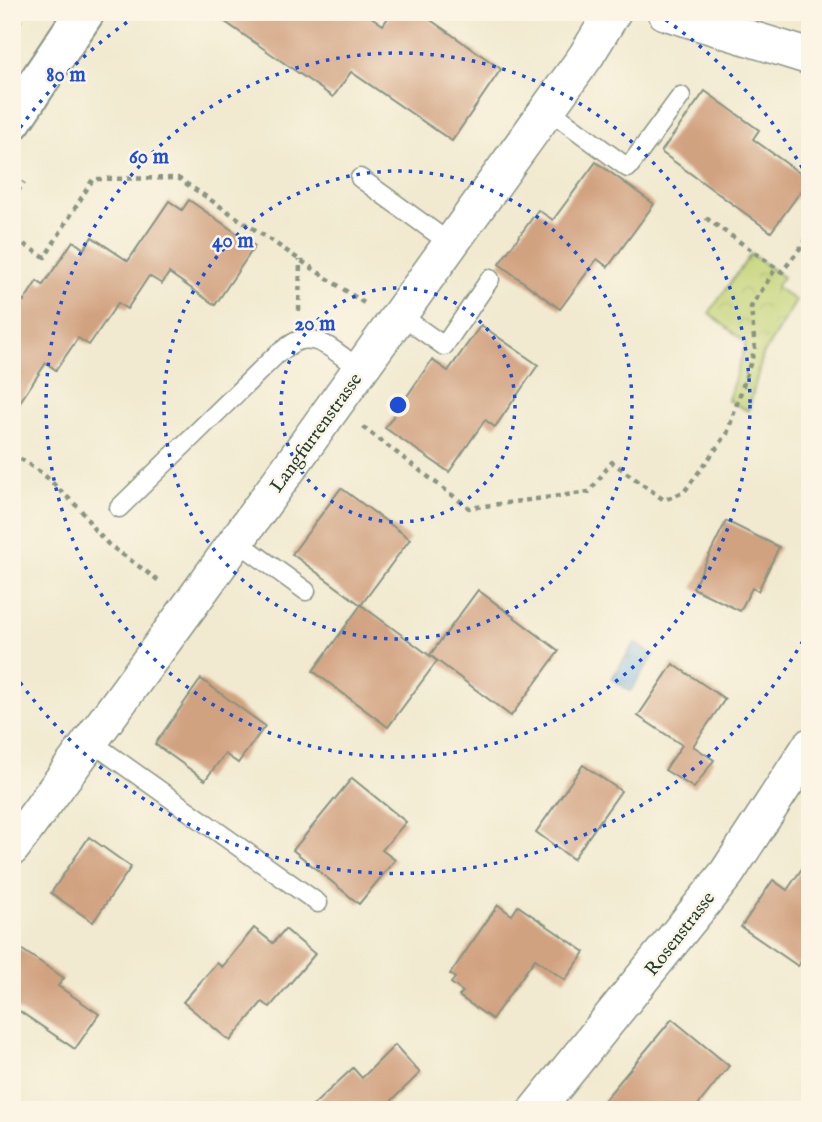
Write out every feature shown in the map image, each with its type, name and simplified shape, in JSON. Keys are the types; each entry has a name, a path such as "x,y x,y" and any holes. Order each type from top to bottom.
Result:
{"street":[{"path":"12,121 85,12"},
{"name":"Langfurrenstrasse","path":"12,848 548,109 613,12"},
{"path":"665,12 810,57"},
{"name":"Rosenstrasse","path":"536,1110 727,873 810,746"}],"lane":[{"path":"548,109 628,168 681,96"},
{"path":"360,178 450,244"},
{"path":"397,319 444,346 490,279"},
{"path":"119,508 276,355 298,341 312,341 326,346 360,370"},
{"path":"237,541 306,592"},
{"path":"90,741 318,903"}],"path":[{"path":"12,32 26,12"},
{"path":"12,255 20,242 45,257 93,179 178,177 300,259 397,319"},
{"path":"12,200 24,182"},
{"path":"706,218 782,272 810,235"},
{"path":"298,341 300,259"},
{"path":"359,424 469,508 589,492 612,462 664,500 684,492 727,434 755,349 751,307 776,268"}],"green space":[{"path":"751,254 783,277 776,287 796,301 763,355 748,411 728,400 746,343 709,313"}],"water":[{"path":"635,643 654,655 630,691 612,678"}],"building":[{"path":"211,12 364,12 383,25 392,12 419,12 501,69 452,141 351,72 333,97"},
{"path":"705,91 759,130 753,139 809,180 771,232 661,152"},
{"path":"596,162 654,204 608,267 597,259 560,309 499,264 538,210 553,220"},
{"path":"189,200 255,246 215,305 169,273 162,284 149,276 127,309 118,303 89,345 78,338 56,370 46,363 12,414 12,291 24,301 37,281 43,285 73,241 84,249 92,237 128,261 169,201 182,210"},
{"path":"481,325 538,365 495,427 485,420 449,472 385,428 432,360 448,371"},
{"path":"341,488 410,539 361,605 292,554"},
{"path":"726,521 779,547 758,591 752,588 740,611 693,588"},
{"path":"478,590 559,651 511,716 430,655"},
{"path":"361,605 437,661 388,727 313,671"},
{"path":"673,664 725,699 693,746 714,760 694,788 665,770 682,745 638,716"},
{"path":"201,679 265,726 238,763 225,754 205,780 155,744"},
{"path":"583,765 621,791 573,859 536,832"},
{"path":"352,778 406,822 382,850 395,860 359,904 293,850"},
{"path":"89,837 131,867 93,922 51,893"},
{"path":"810,857 810,948 798,966 741,927 773,880 787,890"},
{"path":"498,905 512,915 518,906 585,952 565,980 535,959 492,1019 459,996 463,992 451,983 455,978 450,974"},
{"path":"254,928 273,943 285,929 315,954 270,1007 262,1002 230,1041 183,1002 217,963 222,967"},
{"path":"12,943 64,978 58,986 99,1014 75,1049 12,1006"},
{"path":"672,1019 729,1066 694,1110 596,1110"},
{"path":"395,1045 420,1073 387,1105 391,1110 308,1110 353,1068 362,1078"}]}
